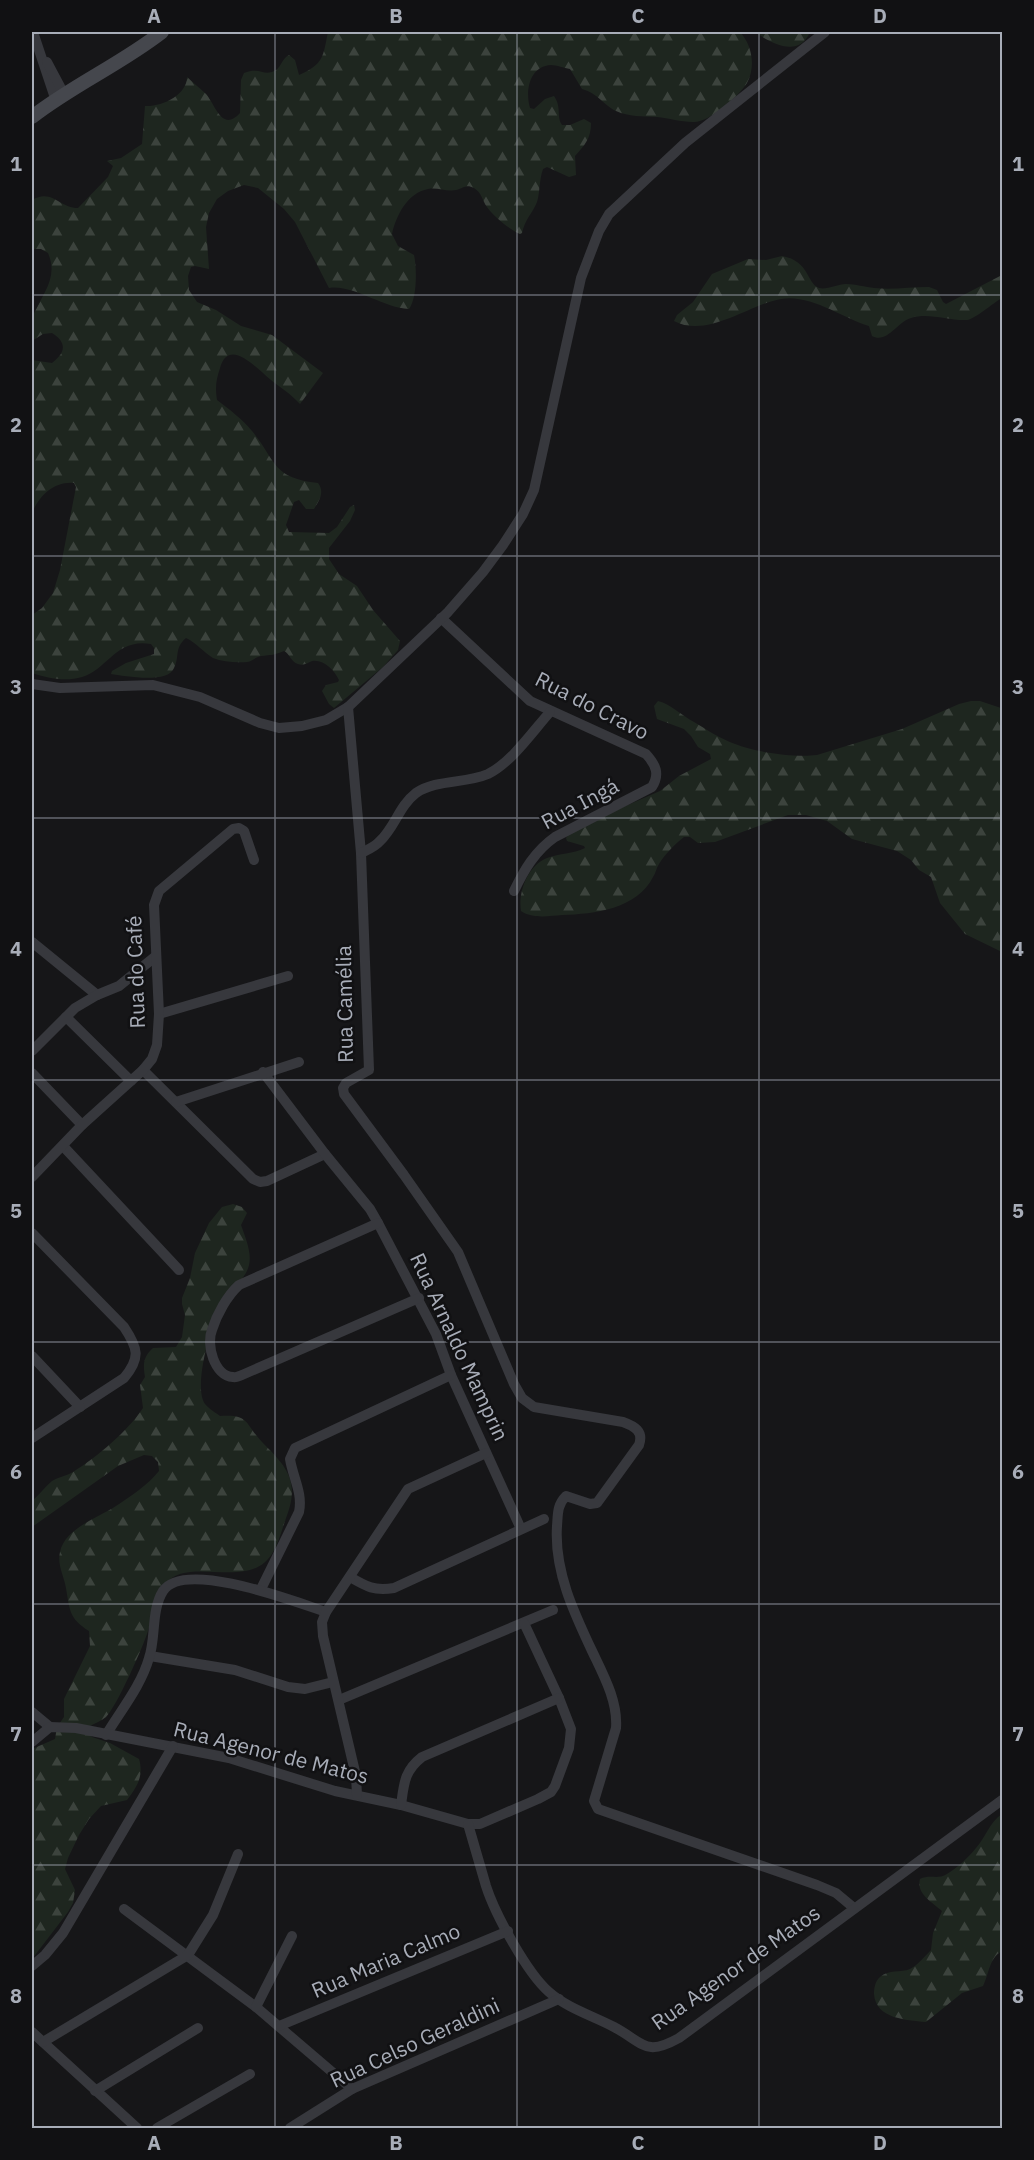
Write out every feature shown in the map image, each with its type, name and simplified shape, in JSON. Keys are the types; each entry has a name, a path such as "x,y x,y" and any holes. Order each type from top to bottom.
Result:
{"street":[{"path":"33,32 42,55 56,76 59,96"},
{"path":"32,117 59,96 141,48 162,32"},
{"path":"32,684 60,688 153,685 200,697 260,723 279,728 302,726 326,720 348,706 441,618 483,572 529,503 534,490 581,278 599,231 609,214 685,143 825,32"},
{"name":"Rua do Cravo","path":"441,618 530,701 646,754 654,763 657,773 652,787"},
{"name":"Rua Camélia","path":"348,706 361,853 369,1070 346,1083 343,1088 347,1099 458,1252 513,1384 522,1398 534,1407 634,1426 640,1432 642,1439 601,1500 590,1504 566,1496 559,1506 557,1531 559,1562 566,1593 602,1670 616,1718 594,1801 595,1806 598,1809 817,1885 836,1893 854,1908"},
{"path":"361,853 381,841 406,801 419,791 488,774 502,765 550,712"},
{"name":"Rua Ingá","path":"513,891 534,855 549,841 652,787"},
{"name":"Rua do Café","path":"33,1173 152,1059 157,1045 159,1014 154,904 159,891 233,829 239,828 244,831 254,860"},
{"path":"34,948 97,994"},
{"path":"32,1051 75,1008 97,994 119,986 156,956"},
{"path":"159,1014 288,976"},
{"path":"66,1017 131,1081"},
{"path":"176,1102 299,1062"},
{"path":"143,1070 249,1175 260,1182 267,1181 325,1154"},
{"name":"Rua Arnaldo Mamprin","path":"263,1072 378,1223 436,1334 451,1375 521,1529"},
{"path":"32,1073 82,1125"},
{"path":"63,1146 179,1270"},
{"path":"378,1223 239,1285 226,1302 211,1331 211,1348 216,1364 224,1373 232,1377 242,1375 419,1298"},
{"path":"32,1233 124,1327 134,1341 136,1356 133,1367 124,1378 32,1438"},
{"path":"32,1356 80,1407"},
{"path":"261,1589 299,1512 300,1492 290,1459 295,1448 451,1375"},
{"path":"357,1796 356,1776 333,1682 322,1622 326,1612 408,1489 486,1453"},
{"path":"350,1576 367,1587 380,1590 394,1588 544,1519"},
{"path":"106,1734 143,1674 150,1656 159,1601 163,1592 172,1583 192,1578 261,1589 326,1612"},
{"path":"339,1700 553,1610"},
{"name":"Rua Agenor de Matos","path":"50,1727 76,1728 229,1758 311,1784 401,1805 468,1824 486,1822 544,1796 555,1786 571,1738 571,1729 559,1698 524,1623"},
{"path":"150,1656 235,1670 288,1687 305,1689 333,1682"},
{"path":"401,1805 406,1776 411,1766 422,1757 559,1698"},
{"path":"32,1712 50,1727 32,1742"},
{"path":"32,1966 63,1933 172,1746"},
{"name":"Rua Agenor de Matos","path":"468,1824 486,1888 532,1974 549,1993 559,1999 615,2028 646,2048 661,2048 679,2038 1002,1800"},
{"path":"43,2042 188,1955 213,1915 238,1854"},
{"path":"124,1909 256,2007 352,2089"},
{"name":"Rua Maria Calmo","path":"279,2026 508,1931"},
{"path":"256,2007 292,1936"},
{"name":"Rua Celso Geraldini","path":"290,2128 352,2089 559,1999"},
{"path":"95,2091 198,2028"},
{"path":"32,2032 137,2128"},
{"path":"157,2128 250,2074"}],"green space":[{"path":"328,32 740,32 750,49 752,63 747,83 731,101 715,114 693,122 621,113 582,89 570,69 551,65 538,70 530,81 528,95 530,108 534,109 545,99 554,96 562,125 570,125 584,119 591,123 587,141 575,156 576,175 569,177 547,167 543,169 537,202 520,234 494,215 474,188 467,186 456,190 428,189 414,195 408,200 396,220 392,234 398,246 414,255 416,283 414,298 409,309 389,305 348,289 329,288 295,222 284,209 258,188 244,185 228,191 217,199 209,213 206,227 209,269 191,267 188,276 189,290 197,302 216,310 241,326 272,335 323,373 300,404 252,363 237,355 230,355 224,359 219,372 216,387 217,400 248,427 283,473 303,481 318,483 320,486 320,496 314,509 306,509 299,500 294,502 286,525 289,532 329,533 337,527 350,507 354,505 355,510 350,521 329,548 329,559 339,574 357,586 373,610 400,641 398,650 383,667 334,708 322,691 326,685 339,680 324,663 312,661 298,664 284,651 247,662 226,661 213,658 186,638 180,645 174,668 164,676 146,678 111,674 112,671 126,663 154,654 151,644 139,643 121,650 99,668 82,677 57,679 32,673 32,615 42,608 53,593 60,570 76,487 74,483 67,483 54,487 43,496 32,513 32,360 52,363 60,356 63,348 61,340 52,333 43,334 32,341 32,319 48,286 52,270 48,253 41,249 32,249 32,200 45,196 78,208 108,177 113,166 107,161 121,158 142,144 145,106 172,99 183,89 187,77 206,94 220,115 228,120 240,113 241,80 244,73 275,71 289,55 295,60 299,75 318,63"},
{"path":"755,32 810,32 799,45 792,47 769,41"},
{"path":"782,256 798,262 819,288 846,284 881,289 929,287 937,290 946,304 1002,275 1002,298 967,320 918,316 906,320 887,335 877,338 872,336 869,326 815,303 792,298 769,302 728,319 700,326 674,321 677,315 693,302 712,274 748,259 766,260"},
{"path":"658,701 730,742 764,752 798,756 817,755 902,729 971,701 980,701 1001,708 1002,952 965,934 940,903 931,877 919,870 911,860 897,851 852,839 827,821 806,815 788,815 715,842 698,843 690,837 684,837 664,857 646,888 626,903 613,908 587,913 546,916 530,915 521,911 521,896 525,881 534,867 547,858 585,848 567,841 566,838 570,833 660,791 679,776 711,759 710,754 698,747 684,729 657,719 654,706"},
{"path":"233,1204 242,1207 247,1213 241,1225 250,1260 242,1279 225,1298 215,1320 202,1367 202,1395 205,1404 220,1416 237,1417 246,1421 279,1460 289,1476 292,1495 290,1505 275,1548 263,1564 250,1570 235,1572 189,1572 176,1576 161,1589 145,1639 123,1689 111,1711 106,1717 90,1726 88,1733 139,1759 141,1771 139,1781 127,1800 101,1806 79,1835 65,1869 75,1890 73,1903 32,1959 32,1749 55,1739 57,1727 64,1717 64,1699 90,1646 89,1631 74,1618 70,1608 60,1566 60,1552 68,1536 75,1530 116,1506 150,1481 159,1471 158,1462 152,1456 144,1455 118,1466 32,1527 32,1501 52,1481 73,1472 102,1451 129,1426 143,1408 140,1385 145,1377 146,1358 153,1348 176,1347 182,1337 185,1315 182,1298 190,1278 195,1253 209,1223 222,1207"},
{"path":"1002,1814 1002,1951 994,1958 983,1986 962,1993 926,2022 893,2017 880,2009 876,2002 875,1985 880,1977 887,1973 910,1969 931,1950 933,1933 942,1911 920,1889 920,1879 944,1876 955,1869 979,1844"}]}
